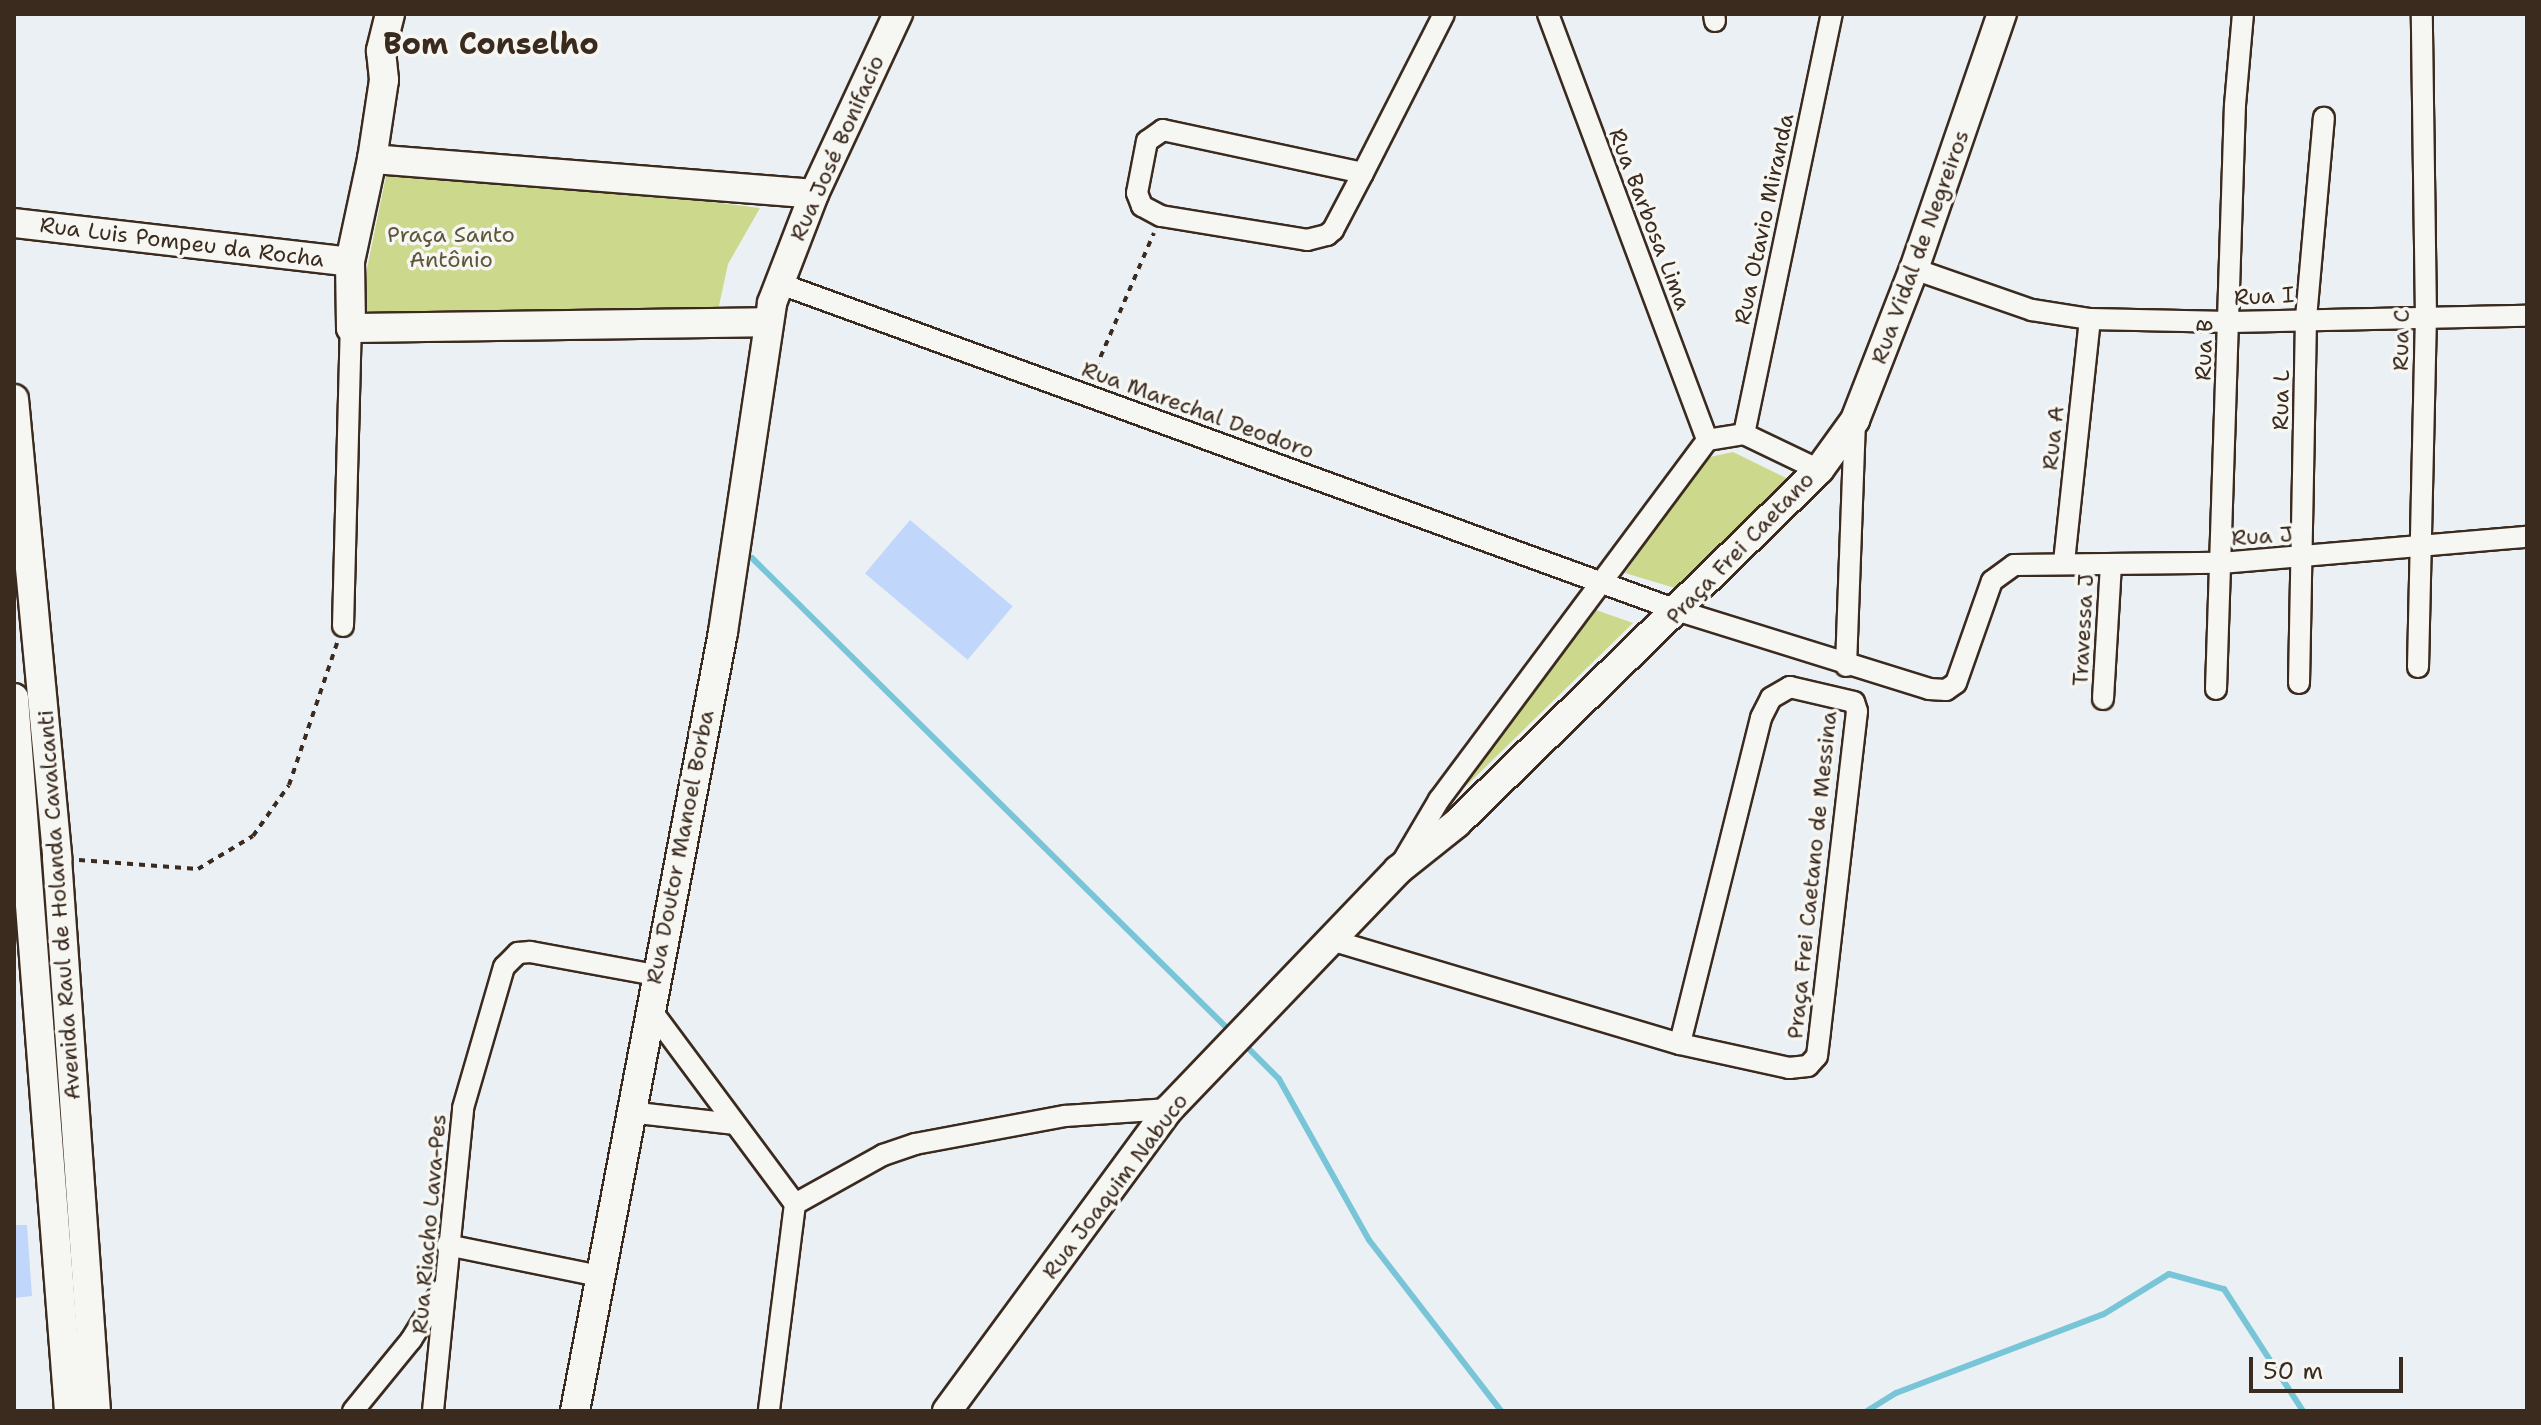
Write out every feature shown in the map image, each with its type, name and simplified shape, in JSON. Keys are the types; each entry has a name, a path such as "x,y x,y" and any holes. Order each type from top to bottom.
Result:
{"street":[{"path":"343,626 350,262 372,159 384,80 381,51 390,14"},
{"path":"384,80 400,55 408,14"},
{"name":"Rua José Bonifacio","path":"778,283 814,194 898,14"},
{"path":"1363,173 1157,131 1147,141 1137,193 1142,206 1161,216 1316,239 1333,230 1363,173 1444,14"},
{"name":"Rua Barbosa Lima","path":"1548,14 1707,440"},
{"name":"Rua Otavio Miranda","path":"1744,434 1832,14"},
{"name":"Rua Vidal de Negreiros","path":"1819,470 1855,420 1914,269 2002,14"},
{"name":"Rua B","path":"2216,689 2235,105 2243,14"},
{"name":"Rua C","path":"2418,667 2426,317 2422,14"},
{"name":"Rua L","path":"2299,683 2306,318 2324,118"},
{"path":"372,159 814,194"},
{"name":"Rua Luis Pompeu da Rocha","path":"14,223 350,262"},
{"name":"Rua I","path":"1914,269 2032,310 2090,319 2230,322 2306,318 2527,316"},
{"name":"Rua Doutor Manoel Borba","path":"575,1411 648,1006 723,632 768,322 778,283"},
{"name":"Rua Marechal Deodoro","path":"778,283 1602,582"},
{"name":"Rua A","path":"2064,562 2090,319"},
{"path":"351,328 768,322"},
{"name":"Avenida Raul de Holanda Cavalcanti","path":"14,399 43,858 69,1411"},
{"name":"Praça Frei Caetano","path":"1853,668 1855,420"},
{"path":"1398,870 1439,800 1707,440 1744,434"},
{"name":"Praça Frei Caetano","path":"1398,870 1457,823 1679,611 1819,470 1744,434"},
{"name":"Rua J","path":"1853,668 1929,689 1951,687 2001,570 2025,562 2221,563 2527,537"},
{"name":"Travessa J","path":"2103,699 2111,564"},
{"path":"1602,582 1679,611 1853,668"},
{"name":"Praça Frei Caetano de Messina","path":"1849,701 1853,668"},
{"name":"Praça Frei Caetano de Messina","path":"1331,940 1680,1044 1789,1068 1814,1062 1857,711 1849,701 1790,687 1776,693 1761,718 1680,1044"},
{"name":"Avenida Raul de Holanda Cavalcanti","path":"14,700 43,858 96,1411"},
{"name":"Rua Joaquim Nabuco","path":"947,1411 1178,1101 1398,870"},
{"name":"Rua Riacho Lava-Pes","path":"433,1411 447,1245 463,1108 481,1034 510,958 530,952 655,975"},
{"path":"648,1006 795,1204 769,1411"},
{"path":"795,1204 883,1155 915,1144 1065,1116 1178,1101"},
{"path":"629,1112 735,1124"},
{"path":"447,1245 600,1276"},
{"path":"353,1411 411,1340 443,1288"}],"path":[{"path":"1085,394 1161,216"},
{"path":"43,858 198,869 253,836 289,785 343,626"}],"green space":[{"name":"Praça Santo Antônio","path":"388,166 760,208 728,264 717,315 376,321 360,303"},
{"path":"1733,452 1792,481 1678,589 1625,573 1705,458"},
{"path":"1596,610 1633,623 1429,822"}],"building":[{"path":"910,520 1013,606 968,660 865,574"},
{"path":"14,1225 27,1225 32,1296 14,1298"}],"waterway":[{"path":"752,558 1233,1034"},
{"path":"1244,1044 1279,1079 1369,1240 1501,1411"},
{"path":"1867,1411 1896,1393 2104,1314 2169,1274 2224,1289 2303,1411"}],"district":[{"name":"Bom Conselho","path":"491,44"}]}
